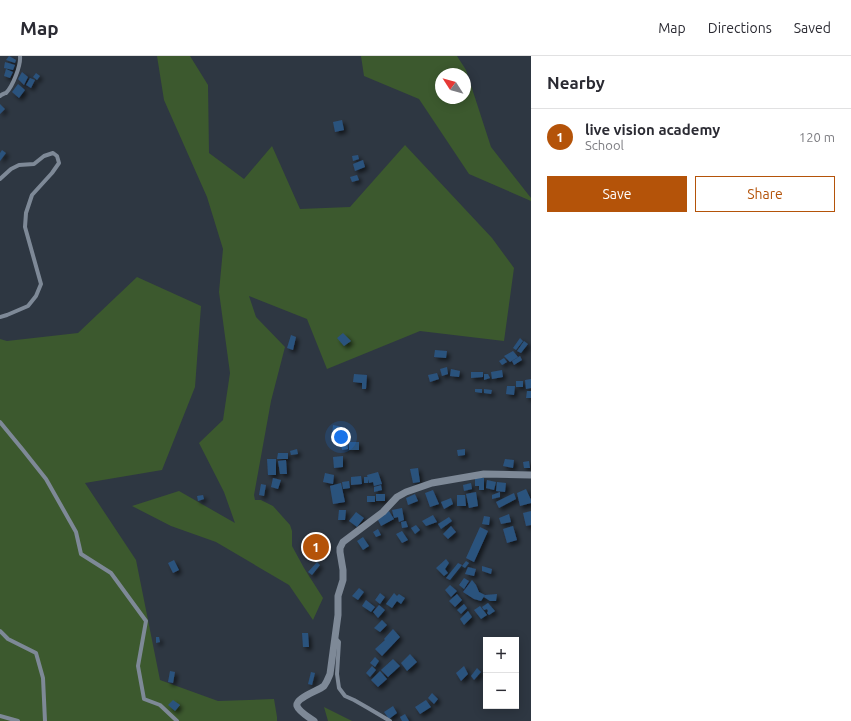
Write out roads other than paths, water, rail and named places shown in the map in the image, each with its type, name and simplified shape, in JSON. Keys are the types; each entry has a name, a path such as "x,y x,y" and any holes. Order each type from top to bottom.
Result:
{"street":[{"path":"0,96 6,93 12,84 20,61 20,56"},
{"path":"0,180 11,169 20,165 34,164 44,156 53,153 57,156 59,163 32,195 26,213 26,227 40,284 36,296 28,306 0,317"},
{"path":"0,422 46,480 76,532 81,554 111,573 146,621 138,666 144,699 160,705 177,721"},
{"path":"314,721 300,710 297,704 300,699 318,690 328,680 338,615 338,596 344,570 340,552 343,542 384,512 397,498 406,492 432,483 484,474 531,475"},
{"path":"0,631 8,639 36,653 43,678 45,721"},
{"path":"335,638 339,642 337,674 339,688 345,696 390,721"},
{"path":"0,716 18,721"}],"place":[{"name":"live vision academy","path":"316,547"}]}
